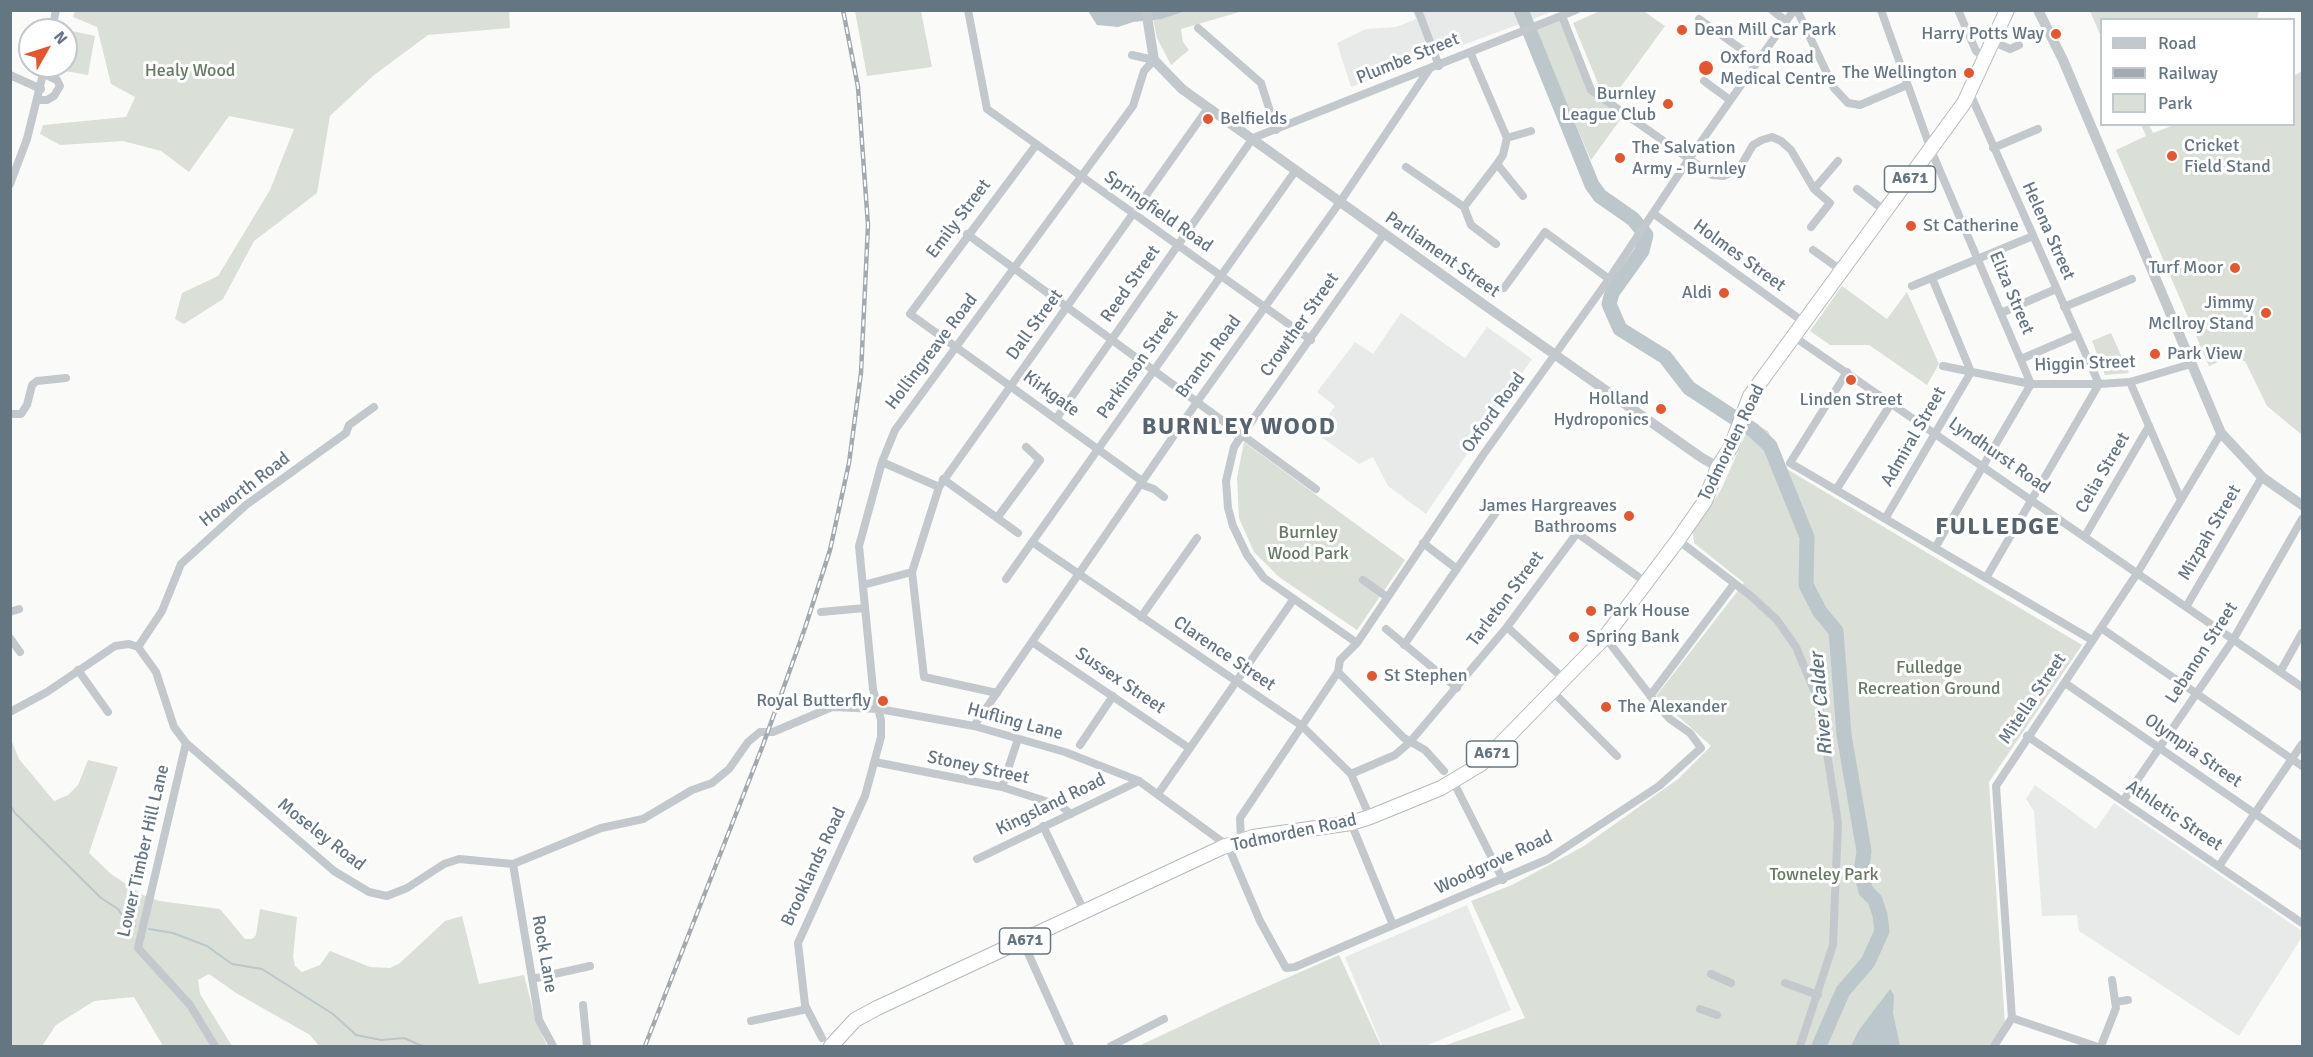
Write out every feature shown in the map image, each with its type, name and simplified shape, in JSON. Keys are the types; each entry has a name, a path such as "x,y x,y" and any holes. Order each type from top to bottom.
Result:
{"highway":[{"name":"Todmorden Road","path":"827,1042 855,1020 1234,843 1351,823 1370,817 1448,776 1481,764 1605,637 1678,540 1705,501 1718,467 1731,447 1750,396 1931,150 1969,91 2007,10"}],"street":[{"name":"Springfield Road","path":"968,10 987,109 1311,340"},
{"path":"1132,55 1154,60 1146,10"},
{"path":"1418,10 1434,67"},
{"name":"Plumbe Street","path":"1253,138 1576,10"},
{"path":"1772,10 1786,21"},
{"path":"1795,10 1834,88 1848,102 1860,105 1907,85"},
{"name":"Oxford Road","path":"1234,843 1240,818 1338,672 1340,660 1357,643 1423,543 1795,10"},
{"name":"Eliza Street","path":"1881,10 1931,150 2031,384"},
{"path":"1958,10 1976,51 1984,57"},
{"path":"2038,10 2063,60 2221,433 2262,477 2302,505"},
{"path":"1562,16 1591,90 1712,175 1723,176 1742,164 1753,145 1772,137 1781,141 1791,150 1814,189 1830,203 1811,227"},
{"path":"1699,19 1758,61"},
{"path":"1198,28 1261,82 1276,130"},
{"path":"1992,41 2010,49 2019,45"},
{"path":"1464,207 1503,155 1507,138 1470,52"},
{"name":"Parliament Street","path":"1154,60 1182,89 1208,108 1718,467"},
{"name":"Hollingreave Road","path":"879,709 873,689 859,546 882,462 895,430 1133,106 1144,71 1154,60"},
{"name":"Branch Road","path":"974,726 1197,402 1434,67"},
{"path":"10,75 41,89"},
{"path":"10,184 43,78"},
{"path":"38,100 47,100 54,96 60,86 55,78"},
{"path":"1704,81 1730,100"},
{"name":"Helena Street","path":"1969,91 2098,384"},
{"name":"Dall Street","path":"912,572 941,483 1068,308 1208,108"},
{"path":"1993,148 2038,129"},
{"path":"1507,138 1531,131"},
{"name":"Reed Street","path":"1056,419 1253,138"},
{"name":"Emily Street","path":"910,314 967,234 1036,145"},
{"path":"1814,189 1838,161"},
{"path":"1497,164 1523,196"},
{"path":"1406,166 1464,207 1471,225 1496,244"},
{"name":"Parkinson Street","path":"1006,579 1296,170"},
{"path":"1857,189 1885,211"},
{"name":"Holmes Street","path":"1652,217 1805,323"},
{"path":"1504,288 1545,232 1609,279"},
{"path":"967,234 1316,489"},
{"name":"Crowther Street","path":"1357,643 1264,578 1247,555 1233,526 1228,508 1226,481 1234,447 1384,234"},
{"path":"1912,286 2033,236"},
{"path":"1813,250 1842,271"},
{"path":"1932,278 1971,372"},
{"path":"2064,307 2132,279"},
{"path":"2001,313 2056,289"},
{"name":"Kirkgate","path":"910,314 1141,483 1164,497"},
{"path":"2021,360 2077,335"},
{"name":"Lyndhurst Road","path":"1793,336 1892,402 2302,687"},
{"name":"Higgin Street","path":"1944,366 2031,384 2098,384 2130,382 2191,364"},
{"path":"1847,372 1790,463 2092,640"},
{"name":"Admiral Street","path":"1885,519 1971,372"},
{"path":"10,414 21,414 27,405 32,385 37,381 66,378"},
{"path":"2130,382 2181,500"},
{"path":"1935,548 2031,384"},
{"path":"1986,578 2098,384"},
{"path":"1836,490 1892,402"},
{"name":"Howorth Road","path":"138,647 162,611 181,564 246,505 346,433 349,426 374,407"},
{"name":"Celia Street","path":"2085,536 2149,426"},
{"name":"Mitella Street","path":"2012,1018 1996,786 2027,736 2138,572 2221,433"},
{"path":"997,518 1040,460 1026,447"},
{"path":"882,462 941,483 1018,533"},
{"name":"Mizpah Street","path":"2186,607 2262,477"},
{"path":"1404,645 1497,511"},
{"name":"Lebanon Street","path":"2123,801 2233,640 2302,519"},
{"name":"Tarleton Street","path":"1351,774 1395,755 1410,742 1507,627 1577,533 1647,583"},
{"path":"1141,617 1197,538"},
{"path":"1678,540 1751,596 1783,629 1808,671 1819,702 1838,823 1833,945 1800,1047"},
{"name":"Clarence Street","path":"1032,542 1302,726 1351,774 1370,817"},
{"path":"1423,543 1457,569"},
{"path":"863,585 912,572 924,677 997,693"},
{"path":"1364,580 1387,597"},
{"path":"1605,637 1650,696 1734,584"},
{"path":"1158,794 1293,600"},
{"path":"821,612 865,608"},
{"path":"1507,627 1565,680"},
{"path":"2101,628 2302,766"},
{"path":"1386,629 1457,688"},
{"path":"2280,672 2302,633"},
{"path":"10,638 20,652"},
{"name":"Sussex Street","path":"1032,642 1189,748"},
{"path":"10,712 23,707 115,646 129,644 138,647"},
{"name":"Moseley Road","path":"138,647 156,672 174,727 186,743 334,871 369,892 387,896 407,888 444,864 459,859 513,864 602,828 643,819 692,790 712,783 729,769 748,741 760,732 773,732"},
{"path":"78,670 108,712"},
{"path":"1338,672 1410,742 1425,750 1448,776 1503,880"},
{"name":"Olympia Street","path":"2065,683 2302,846"},
{"path":"1553,692 1617,756"},
{"path":"1080,745 1113,696"},
{"name":"Woodgrove Road","path":"1234,843 1281,963 1287,968 1295,967 1548,859 1585,837 1659,786 1701,748 1690,733 1670,719 1650,696"},
{"name":"Hufling Lane","path":"773,732 832,707 879,709 974,726 1110,767 1139,781 1234,843"},
{"name":"Brooklands Road","path":"827,1042 807,1009 798,943 861,806 881,737 879,709"},
{"name":"Athletic Street","path":"2027,736 2302,923"},
{"path":"1002,787 1018,738"},
{"name":"Lower Timber Hill Lane","path":"186,743 138,948 190,1005 216,1047"},
{"path":"2219,866 2302,744"},
{"name":"Stoney Street","path":"875,762 1002,787 1061,806 1071,813"},
{"name":"Kingsland Road","path":"976,859 1139,781"},
{"path":"1351,823 1393,925"},
{"path":"1043,826 1085,913"},
{"name":"Rock Lane","path":"513,864 539,1020 553,1047"},
{"path":"1023,942 1070,1047"},
{"path":"532,979 590,966"},
{"path":"1711,974 1731,983"},
{"path":"2101,1047 2116,1008 2112,980"},
{"path":"1785,983 1818,995"},
{"path":"2115,1002 2128,1000"},
{"path":"583,1005 587,1047"},
{"path":"751,1021 807,1009"},
{"path":"1700,1009 1717,1015"},
{"path":"1994,1047 2012,1018 2095,1047"},
{"path":"1111,1047 1164,1019"}],"shaded area":[{"path":"1088,11 1186,11 1162,19 1133,22 1118,27 1097,25"},
{"path":"1413,11 1554,11 1351,87 1337,43 1366,29 1396,27 1416,19"},
{"path":"1401,313 1465,358 1487,327 1532,359 1426,514 1388,486 1373,457 1359,464 1316,433 1335,406 1317,392 1355,342 1373,354"},
{"path":"2035,785 2096,829 2114,803 2302,931 2302,937 2239,1036 2079,931 2077,915 2042,916 2034,811 2026,799"},
{"path":"1467,905 1511,1010 1426,1046 1382,1046 1345,957"},
{"path":"1890,989 1894,995 1893,1013 1900,1046 1851,1046 1859,1030"}],"green space":[{"name":"Healy Wood","path":"75,10 509,10 510,28 428,35 374,75 330,116 317,193 254,241 223,299 184,324 175,319 182,293 218,276 270,190 294,129 229,116 189,172 161,151 123,141 60,145 40,134 43,125 126,117 135,97 111,84 97,27 73,17"},
{"path":"1642,10 1665,26 1614,96 1599,86 1573,23 1600,11"},
{"path":"855,11 921,11 932,67 867,76"},
{"path":"1186,11 1243,11 1181,29 1183,42 1189,50 1171,65 1157,38 1153,19 1162,19"},
{"path":"2090,11 2259,11 2257,18 2100,18 2100,35"},
{"path":"1561,19 1590,92 1623,116 1591,160 1534,30"},
{"path":"78,32 95,36 88,75 78,73"},
{"name":"Turf Moor","path":"2302,71 2302,435 2267,406 2245,361 2225,359 2209,366 2116,150 2146,136 2141,126 2150,126 2153,133 2171,126 2295,126 2295,75"},
{"path":"1842,286 1887,319 1907,292 1939,364 1927,385 1869,345 1830,345 1810,331"},
{"path":"2111,333 2129,373 2105,375 2092,341"},
{"name":"Towneley Park","path":"1751,422 1768,431 1785,468 2082,645 1989,782 2005,1025 1989,1046 1443,1046 1525,1018 1471,901 1512,885 1584,846 1678,779 1711,746 1656,696 1744,583 1694,543 1693,532 1721,490"},
{"name":"Burnley Wood Park","path":"1244,442 1405,560 1357,630 1279,577 1254,552 1239,518 1237,478"},
{"path":"10,737 19,759 54,801 68,795 78,785 88,760 118,767 89,853 111,874 143,895 159,901 220,909 245,939 252,939 256,935 260,909 297,917 293,957 295,966 302,972 320,965 330,951 370,967 390,968 400,963 445,921 462,916 479,984 524,975 535,1018 547,1046 319,1046 310,1035 236,993 209,974 198,980 200,994 232,1046 163,1046 134,997 94,1001 56,1025 42,1046 11,1046"},
{"path":"1339,955 1381,1046 1139,1046 1223,1006"}],"waterway":[{"name":"River Calder","path":"1521,10 1592,185 1600,196 1633,219 1646,235 1642,251 1612,293 1609,304 1620,329 1665,357 1689,388 1753,430 1770,446 1807,537 1806,585 1820,612 1836,631 1844,735 1864,851 1861,873 1866,891 1875,900 1882,931 1868,962 1843,991 1819,1046"},
{"path":"10,805 15,813 101,898 118,909 128,924 135,926"},
{"path":"149,929 173,933 207,946 232,964 262,969 333,1014 356,1035 381,1040 404,1038 422,1046"}],"railway":[{"path":"645,1046 763,745 805,628 830,550 849,463 861,373 868,225 858,87 843,10"}],"place":[{"name":"Dean Mill Car Park","path":"1682,30"},
{"name":"Harry Potts Way","path":"2056,34"},
{"name":"Oxford Road Medical Centre","path":"1706,68"},
{"name":"The Wellington","path":"1969,73"},
{"name":"Burnley League Club","path":"1668,104"},
{"name":"Belfields","path":"1208,119"},
{"name":"Cricket Field Stand","path":"2172,156"},
{"name":"The Salvation Army - Burnley","path":"1620,158"},
{"name":"St Catherine","path":"1911,226"},
{"name":"Turf Moor","path":"2235,268"},
{"name":"Aldi","path":"1724,293"},
{"name":"Jimmy McIlroy Stand","path":"2266,313"},
{"name":"Park View","path":"2155,354"},
{"name":"Linden Street","path":"1851,380"},
{"name":"Holland Hydroponics","path":"1661,409"},
{"name":"James Hargreaves Bathrooms","path":"1629,516"},
{"name":"Park House","path":"1591,611"},
{"name":"Spring Bank","path":"1574,637"},
{"name":"St Stephen","path":"1372,676"},
{"name":"Royal Butterfly","path":"883,701"},
{"name":"The Alexander","path":"1606,707"}],"district":[{"name":"BURNLEY WOOD","path":"1239,428"},
{"name":"FULLEDGE","path":"1998,528"}],"park label":[{"name":"Fulledge Recreation Ground","path":"1929,678"}]}
